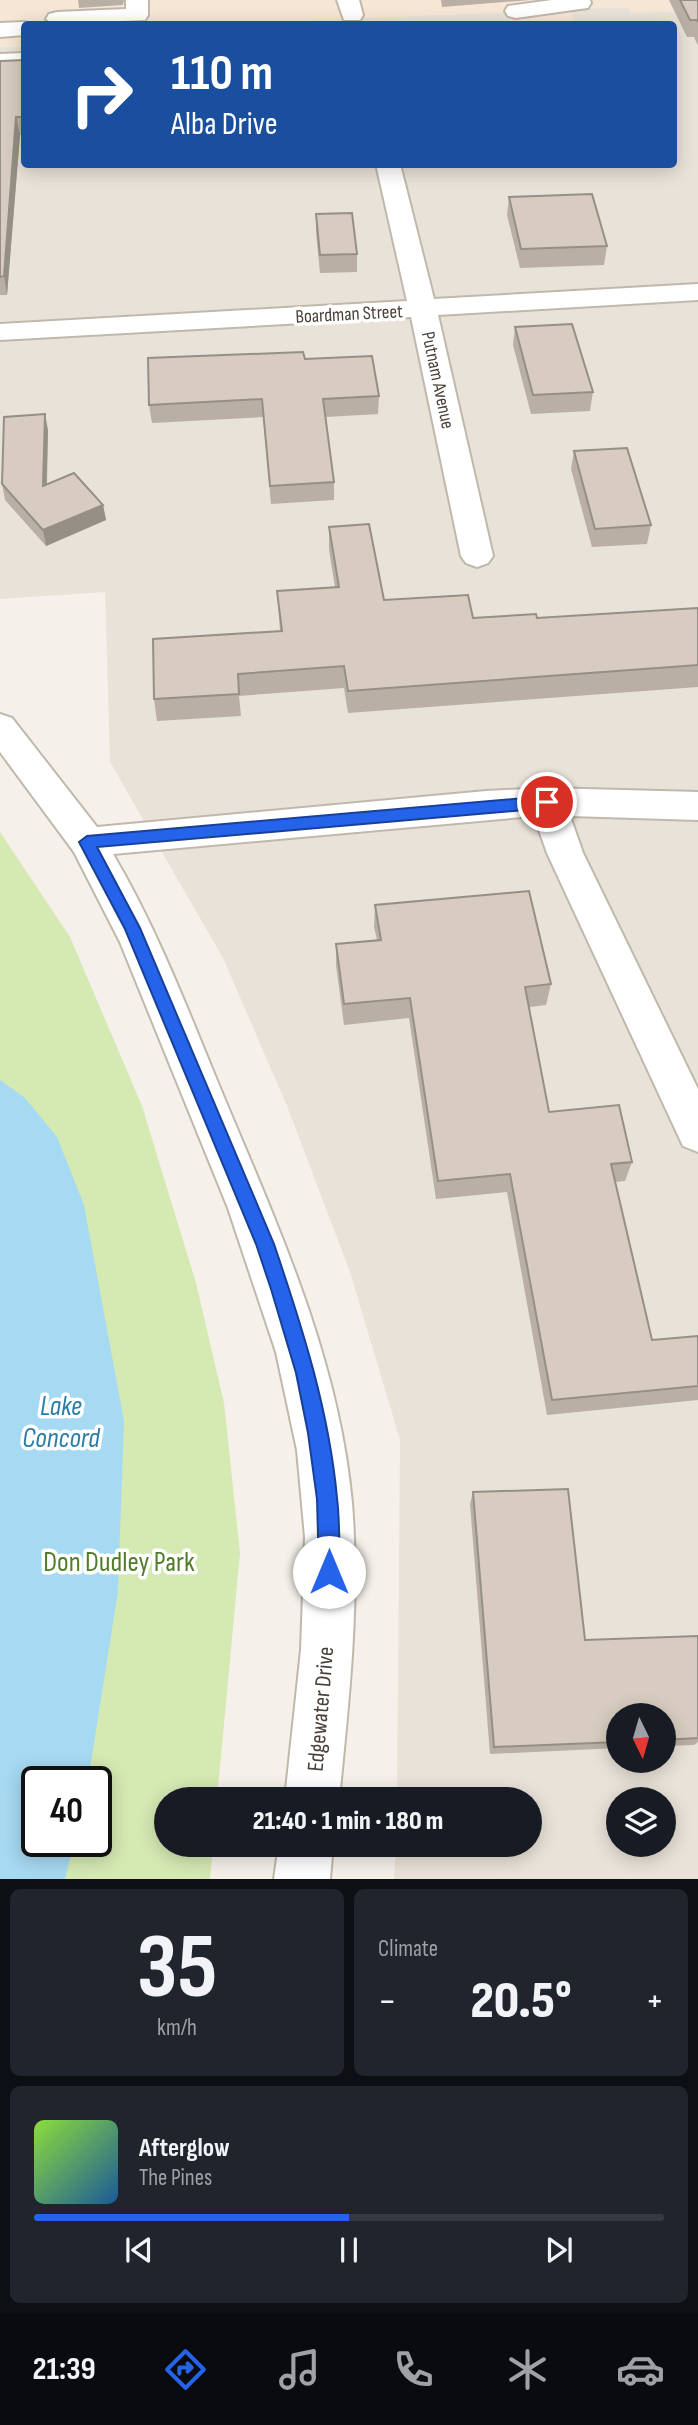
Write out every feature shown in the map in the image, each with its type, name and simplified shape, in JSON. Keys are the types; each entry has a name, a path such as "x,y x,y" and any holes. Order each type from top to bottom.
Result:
{"street":[{"path":"57,15 137,15 137,0"},
{"path":"516,12 580,3 579,0"},
{"path":"0,30 21,29"},
{"path":"0,61 21,60"},
{"name":"Putnam Avenue","path":"389,168 424,309 477,556"},
{"name":"Boardman Street","path":"0,332 698,292"},
{"name":"Edgewater Drive","path":"0,727 87,842 132,928 260,1232 305,1373 318,1433 327,1499 330,1548 325,1661 313,1787"},
{"path":"87,842 547,802 698,806"},
{"path":"547,802 565,853 698,1133"},
{"path":"302,1879 305,1857"}],"shaded area":[{"path":"0,0 698,0 698,10 631,13 628,7 570,9 574,21 512,21 508,12 289,21 21,21 21,46 0,47"},
{"path":"629,7 631,13 698,10 698,1879 394,1879 395,1857 542,1857 542,1787 397,1787 400,1440 350,1272 287,1106 223,958 110,762 105,592 0,599 0,47 21,46 21,168 677,168 677,21 574,21 569,9"},
{"path":"508,12 512,21 289,21"}],"green space":[{"name":"Don Dudley Park","path":"0,832 70,937 142,1106 196,1283 224,1403 240,1553 218,1787 154,1787 154,1857 212,1857 210,1879 0,1879"}],"water":[{"name":"Lake Concord","path":"0,1080 25,1098 57,1137 84,1205 124,1421 118,1591 90,1766 21,1766 21,1857 70,1857 65,1879 0,1879"}],"building":[{"path":"680,0 698,0 698,22 690,20"},
{"path":"21,60 21,117 16,117 4,276 0,277 0,61"},
{"path":"592,194 607,246 521,249 509,197"},
{"path":"352,213 357,254 320,255 316,214"},
{"path":"572,324 593,392 533,395 515,327"},
{"path":"303,352 305,359 372,356 379,396 323,399 334,482 270,486 262,399 149,405 148,358"},
{"path":"45,414 43,486 74,473 103,505 43,530 2,484 4,417"},
{"path":"627,448 651,525 595,529 574,451"},
{"path":"369,524 384,600 468,595 473,618 536,614 537,618 698,608 698,665 348,691 344,666 238,674 239,694 154,699 153,639 282,631 277,591 339,587 329,527"},
{"path":"529,891 551,984 525,987 549,1112 619,1105 632,1162 611,1164 652,1340 698,1336 698,1386 552,1400 510,1174 438,1181 410,998 344,1004 336,944 381,940 375,905"},
{"path":"568,1489 585,1640 698,1636 698,1738 676,1739 676,1703 606,1703 606,1742 494,1747 473,1492"}],"route":[{"path":"329,1572 327,1499 318,1433 288,1312 265,1244 132,928 87,842 486,805 547,802"}]}
